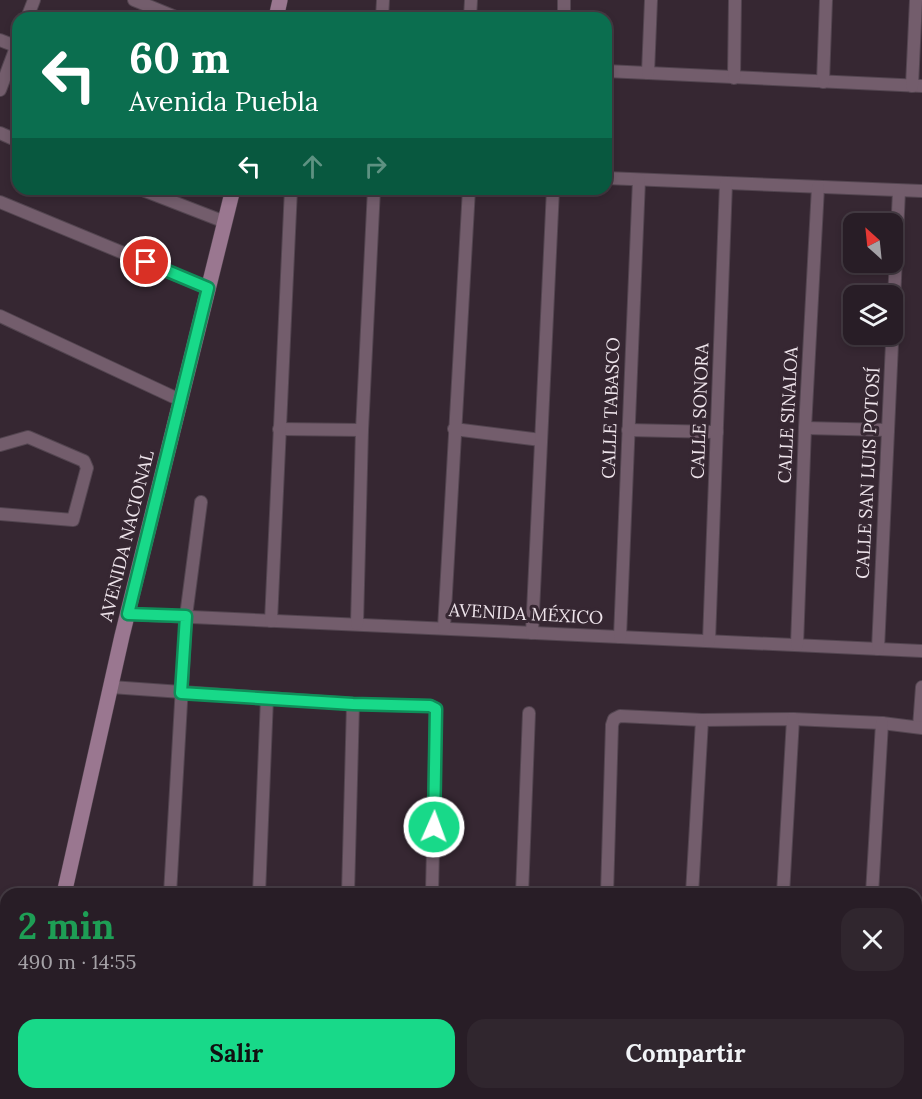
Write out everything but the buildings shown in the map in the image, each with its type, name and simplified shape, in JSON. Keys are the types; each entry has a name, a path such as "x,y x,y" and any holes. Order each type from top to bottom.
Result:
{"main road":[{"name":"AVENIDA NACIONAL","path":"65,888 128,614 232,195"}],"street":[{"path":"134,0 163,12"},
{"path":"648,73 651,0"},
{"path":"734,78 735,0"},
{"path":"823,82 826,0"},
{"path":"612,71 917,86 916,0"},
{"path":"0,90 12,60"},
{"path":"612,178 922,191"},
{"name":"CALLE TABASCO","path":"621,637 639,180"},
{"name":"CALLE SONORA","path":"709,641 726,183"},
{"name":"CALLE SINALOA","path":"797,645 805,428 818,187"},
{"name":"CALLE SAN LUIS POTOSÍ","path":"878,649 899,190"},
{"path":"155,195 225,222"},
{"path":"271,621 291,195"},
{"path":"357,624 362,430 374,195"},
{"path":"444,628 469,195"},
{"path":"532,633 553,195"},
{"path":"0,202 208,288"},
{"path":"0,316 180,400"},
{"path":"805,428 888,430"},
{"path":"279,429 362,430"},
{"path":"454,429 541,440"},
{"path":"628,430 717,432"},
{"path":"0,444 28,437 84,461 87,468 74,520 0,514"},
{"path":"170,888 186,616 201,502"},
{"name":"AVENIDA MÉXICO","path":"128,614 922,651"},
{"path":"111,687 353,704 430,706 436,709 432,888"},
{"path":"607,888 614,719 620,716 702,720 793,719 882,723 921,728 922,687"},
{"path":"260,888 267,698"},
{"path":"348,888 353,704"},
{"path":"522,888 530,713"},
{"path":"783,888 793,719"},
{"path":"692,888 702,720"},
{"path":"872,888 882,723"}],"route":[{"path":"146,262 208,288 128,614 186,616 181,693 353,704 430,706 436,709 434,827"}]}
